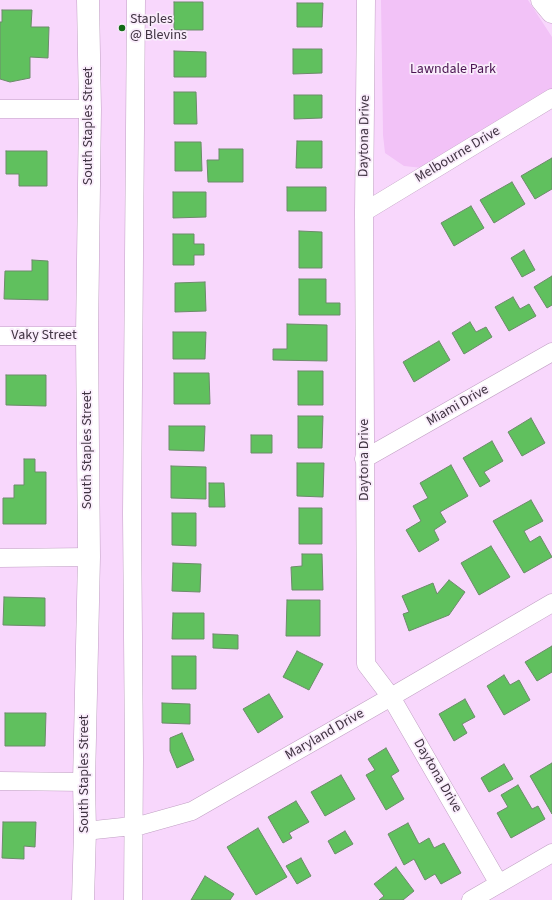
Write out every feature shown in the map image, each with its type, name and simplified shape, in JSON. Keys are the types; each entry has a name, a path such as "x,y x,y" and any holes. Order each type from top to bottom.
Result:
{"main road":[{"name":"South Staples Street","path":"83,900 88,557 87,336 90,109 88,0"},
{"path":"542,0 552,12"}],"street":[{"path":"133,900 132,506 136,0"},
{"name":"Daytona Drive","path":"366,0 364,212 366,664 391,697 499,884"},
{"name":"Melbourne Drive","path":"364,212 552,98"},
{"path":"0,109 90,109"},
{"name":"Vaky Street","path":"0,336 87,336"},
{"name":"Miami Drive","path":"364,459 552,352"},
{"path":"0,558 88,557"},
{"name":"Maryland Drive","path":"85,831 142,825 192,811 391,697 552,602"},
{"path":"0,781 84,782"},
{"path":"471,900 552,853"}],"green space":[{"name":"Lawndale Park","path":"381,0 528,0 552,37 552,92 423,168 404,166 385,153 383,135"}],"building":[{"path":"174,2 203,2 203,30 174,30"},
{"path":"297,3 323,3 322,27 297,27"},
{"path":"2,10 32,10 31,27 49,27 48,58 30,57 30,78 10,82 0,79 0,22 2,22"},
{"path":"293,49 322,49 322,73 293,74"},
{"path":"174,51 206,52 206,77 174,77"},
{"path":"174,92 196,92 197,124 174,124"},
{"path":"294,95 322,95 322,118 294,119"},
{"path":"297,141 322,141 322,168 296,168"},
{"path":"175,142 201,142 202,171 175,171"},
{"path":"219,149 243,149 243,182 208,182 207,160 219,160"},
{"path":"6,151 47,151 47,186 19,186 19,174 6,174"},
{"path":"552,158 552,189 535,199 521,176"},
{"path":"512,182 525,204 494,223 480,200"},
{"path":"287,187 326,187 326,211 287,211"},
{"path":"173,192 206,192 206,217 173,218"},
{"path":"471,206 484,228 454,246 441,223"},
{"path":"299,231 322,232 322,268 299,268"},
{"path":"173,234 194,234 194,244 204,244 204,255 194,255 194,265 173,265"},
{"path":"524,250 535,270 522,277 511,258"},
{"path":"32,260 48,261 48,300 4,299 5,271 32,271"},
{"path":"552,276 552,305 547,308 534,287"},
{"path":"299,279 326,279 326,303 340,303 340,315 299,315"},
{"path":"205,282 206,311 175,312 175,283"},
{"path":"513,297 520,309 529,304 536,316 509,331 495,307"},
{"path":"470,322 476,332 486,327 492,337 464,354 452,333"},
{"path":"287,324 327,325 327,361 273,360 273,349 287,349"},
{"path":"173,332 206,332 205,359 173,359"},
{"path":"439,341 450,360 414,382 403,362"},
{"path":"298,371 323,371 323,405 298,405"},
{"path":"174,373 209,373 210,404 174,404"},
{"path":"6,375 46,375 46,406 6,405"},
{"path":"298,416 323,416 322,448 298,448"},
{"path":"531,418 545,443 522,456 508,432"},
{"path":"169,426 205,426 204,451 169,450"},
{"path":"251,435 272,435 272,453 251,453"},
{"path":"492,441 503,461 484,472 490,481 480,487 463,458"},
{"path":"24,459 35,459 35,472 46,472 46,524 3,524 3,498 14,498 14,485 24,485"},
{"path":"297,463 324,463 323,497 297,496"},
{"path":"451,465 468,496 440,512 446,522 434,530 439,540 419,552 406,530 421,521 413,506 428,498 420,483"},
{"path":"171,466 206,467 206,499 171,498"},
{"path":"209,483 224,483 225,507 209,507"},
{"path":"531,500 543,521 524,531 530,542 540,536 552,557 524,573 493,521"},
{"path":"299,508 322,508 322,544 299,544"},
{"path":"172,513 196,513 196,546 172,545"},
{"path":"491,546 510,577 479,595 461,563"},
{"path":"302,554 322,554 323,590 292,590 291,567 302,566"},
{"path":"173,563 201,564 200,592 172,591"},
{"path":"449,580 465,592 449,615 409,631 403,614 409,612 402,596 433,583 437,594"},
{"path":"4,597 45,598 45,626 3,625"},
{"path":"287,600 320,600 320,636 286,636"},
{"path":"173,613 204,613 204,639 172,639"},
{"path":"213,634 238,635 238,649 213,648"},
{"path":"552,646 552,672 537,681 525,662"},
{"path":"297,651 323,664 309,690 283,677"},
{"path":"172,656 196,656 196,689 172,689"},
{"path":"504,675 510,685 519,680 530,700 504,715 487,686"},
{"path":"269,694 283,717 258,733 243,709"},
{"path":"465,699 475,717 462,724 467,733 454,741 439,714"},
{"path":"162,703 190,704 190,724 162,723"},
{"path":"5,713 46,713 45,746 5,746"},
{"path":"182,733 194,760 177,768 170,751 170,738"},
{"path":"386,748 399,771 391,776 404,799 386,810 366,775 375,770 368,759"},
{"path":"552,763 552,814 530,776"},
{"path":"504,764 513,779 489,792 481,778"},
{"path":"341,775 355,799 325,816 311,792"},
{"path":"518,785 532,809 538,806 545,819 511,838 497,813 508,807 501,795"},
{"path":"296,801 309,822 289,833 292,838 283,843 268,817"},
{"path":"3,822 36,822 35,847 24,846 24,859 2,858"},
{"path":"408,823 419,844 429,838 434,848 444,843 461,873 441,884 435,874 425,880 414,859 404,865 388,834"},
{"path":"258,828 287,877 256,895 227,847"},
{"path":"345,831 353,844 335,854 328,841"},
{"path":"301,858 311,876 297,884 286,866"},
{"path":"396,867 414,891 403,900 379,900 384,896 374,884"},
{"path":"205,876 234,894 230,900 191,900"}],"place":[{"name":"Staples @ Blevins","path":"122,28"}]}
